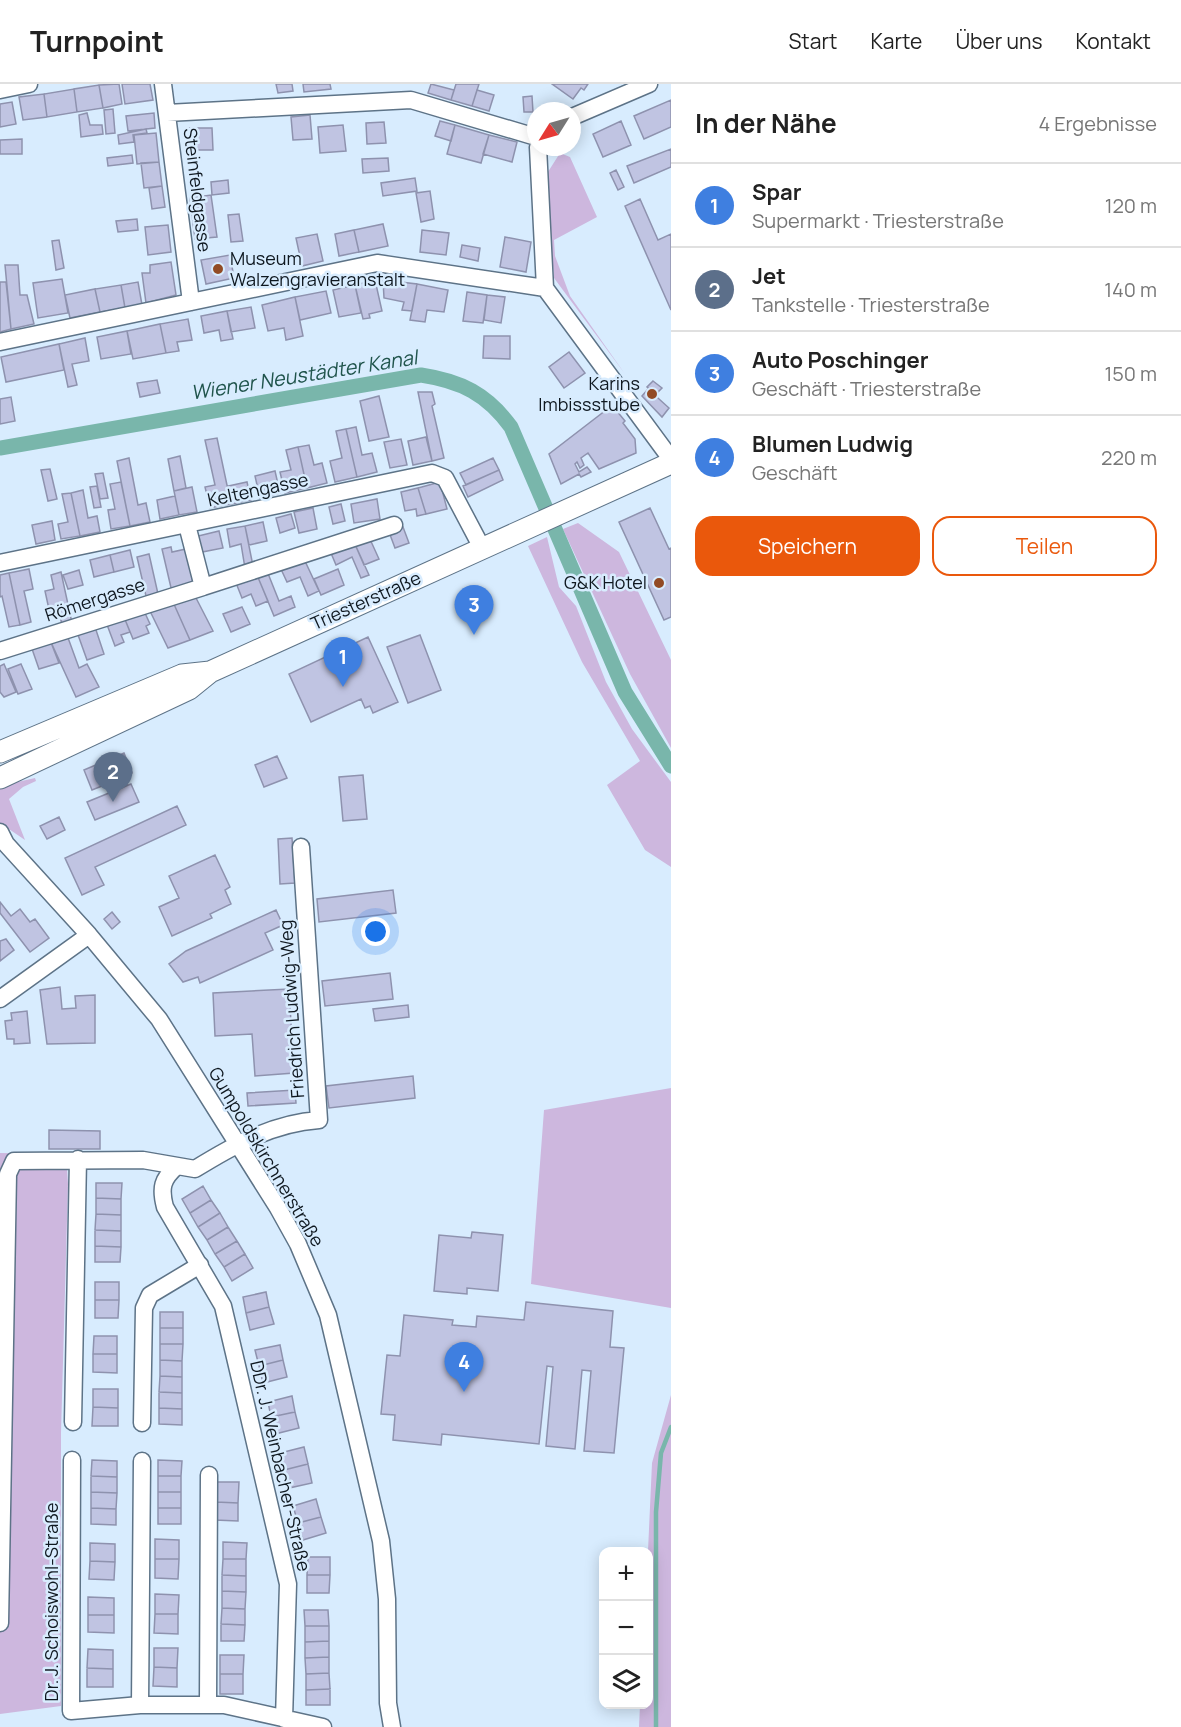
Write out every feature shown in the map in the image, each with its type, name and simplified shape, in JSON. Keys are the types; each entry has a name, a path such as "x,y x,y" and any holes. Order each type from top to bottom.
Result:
{"main road":[{"name":"Triesterstraße","path":"0,778 189,689 210,672 671,461"},
{"name":"Triesterstraße","path":"0,752 182,675 210,672"}],"street":[{"path":"0,90 29,84"},
{"name":"Steinfeldgasse","path":"163,84 191,302"},
{"path":"581,113 649,84"},
{"path":"167,113 411,100 527,133"},
{"path":"538,156 544,288 671,461"},
{"path":"0,342 377,263 544,288"},
{"name":"Keltengasse","path":"0,563 432,473 445,478 482,548"},
{"path":"187,525 203,587"},
{"name":"Römergasse","path":"0,651 394,525"},
{"name":"Gumpoldskirchnerstraße","path":"2,839 89,935 159,1019 238,1143 298,1244 328,1315 381,1541 387,1599 388,1703 392,1727"},
{"name":"Friedrich Ludwig-Weg","path":"238,1143 294,1122 319,1120 301,847"},
{"path":"0,999 89,935"},
{"path":"0,1623 8,1174 14,1161 143,1160 195,1169 238,1143"},
{"path":"73,1422 78,1159"},
{"name":"DDr. J. Weinbacher-Straße","path":"177,1166 163,1181 162,1194 165,1207 223,1306 288,1584 284,1719"},
{"path":"142,1423 144,1308 150,1295 200,1265"},
{"name":"Dr. J. Schoiswohl-Straße","path":"72,1460 71,1711 140,1705 224,1705 323,1727"},
{"path":"140,1705 142,1461"},
{"path":"208,1705 209,1475"}],"shaded area":[{"path":"558,156 570,157 597,217 554,240 555,256 570,296 625,374 554,278 546,175"},
{"path":"578,523 619,552 671,660 671,748 630,674 563,529"},
{"path":"547,537 559,587 576,606 606,682 632,729 671,782 671,867 645,850 607,785 640,761 582,662 528,546"},
{"path":"35,778 36,781 23,787 9,799 25,840 0,823 0,786"},
{"path":"671,1088 671,1308 531,1284 544,1110"},
{"path":"0,1153 66,1154 68,1184 61,1433 61,1706 0,1714"},
{"path":"671,1395 671,1727 639,1727 640,1709 653,1709 653,1547 648,1547 652,1463"}],"building":[{"path":"119,84 122,104 103,108 99,85"},
{"path":"122,84 150,84 153,100 125,104"},
{"path":"276,84 292,84 293,91 278,93"},
{"path":"303,84 330,84 331,89 304,92"},
{"path":"431,84 454,90 451,100 428,93"},
{"path":"456,84 479,84 472,106 451,100"},
{"path":"552,84 588,84 584,90 581,88 573,99"},
{"path":"99,85 103,108 77,112 74,89"},
{"path":"74,89 77,112 47,117 44,94"},
{"path":"477,90 494,95 489,111 472,106"},
{"path":"44,94 47,117 23,120 19,97"},
{"path":"532,96 532,102 527,102 527,112 524,112 523,97"},
{"path":"671,100 671,127 644,139 634,116"},
{"path":"12,102 16,124 0,127 0,104"},
{"path":"113,109 115,133 106,134 104,110"},
{"path":"87,113 90,125 102,125 103,134 81,137 79,115"},
{"path":"154,113 155,128 128,131 126,116"},
{"path":"310,115 312,139 293,140 291,117"},
{"path":"440,121 455,125 451,141 435,136"},
{"path":"621,121 631,145 603,157 593,134"},
{"path":"384,122 386,143 367,144 366,123"},
{"path":"343,125 346,151 320,153 318,127"},
{"path":"455,125 489,135 481,163 447,154"},
{"path":"187,128 212,128 213,150 187,150"},
{"path":"146,129 147,133 133,135 134,142 119,144 118,135"},
{"path":"156,133 159,162 137,164 134,135"},
{"path":"489,135 517,142 512,162 483,154"},
{"path":"22,139 22,154 0,154 0,140"},
{"path":"671,149 671,167 634,183 627,166"},
{"path":"132,155 133,163 108,166 107,158"},
{"path":"388,158 389,171 363,173 362,159"},
{"path":"159,162 162,186 144,188 141,163"},
{"path":"616,170 624,187 618,190 610,173"},
{"path":"415,178 417,191 383,196 381,183"},
{"path":"228,180 229,193 212,195 211,182"},
{"path":"162,186 165,207 152,209 149,188"},
{"path":"430,191 434,219 421,222 416,193"},
{"path":"211,195 217,237 195,239 190,198"},
{"path":"640,199 658,240 671,234 671,310 625,206"},
{"path":"239,214 243,241 231,242 228,215"},
{"path":"137,219 138,230 118,232 116,221"},
{"path":"383,224 388,246 359,252 354,230"},
{"path":"168,225 171,252 148,255 145,227"},
{"path":"354,230 359,252 339,256 335,234"},
{"path":"422,230 449,233 446,255 420,252"},
{"path":"317,234 323,261 302,266 296,238"},
{"path":"505,237 531,242 526,272 500,267"},
{"path":"59,240 64,268 56,270 52,241"},
{"path":"462,245 480,248 478,261 460,257"},
{"name":"Museum Walzengravieranstalt","path":"230,255 234,278 206,284 201,260"},
{"path":"171,262 176,295 146,303 142,273 150,273 150,265"},
{"path":"5,265 18,265 20,295 27,295 34,324 11,329"},
{"path":"62,279 68,313 38,318 33,283"},
{"path":"375,280 382,311 369,314 370,318 363,319 355,285"},
{"path":"383,280 417,284 412,311 402,310 404,302 384,298"},
{"path":"0,282 6,282 11,329 0,332"},
{"path":"138,282 142,305 125,308 121,285"},
{"path":"417,284 448,290 444,312 427,310 425,322 410,320"},
{"path":"121,285 125,308 100,312 95,289"},
{"path":"355,285 361,313 339,317 333,290"},
{"path":"95,289 100,312 70,318 65,295"},
{"path":"326,291 331,313 300,320 295,297"},
{"path":"467,292 487,295 483,323 463,321"},
{"path":"487,295 505,297 501,323 484,320"},
{"path":"295,297 303,336 286,340 284,328 268,331 262,305"},
{"path":"251,307 255,328 231,332 227,311"},
{"path":"227,311 233,339 221,341 219,330 204,333 201,316"},
{"path":"188,319 192,340 177,342 179,351 166,353 160,324"},
{"path":"160,324 166,353 133,359 127,331"},
{"path":"127,331 131,354 101,359 97,337"},
{"path":"484,336 510,336 510,359 483,358"},
{"path":"85,338 89,361 72,364 77,385 68,387 59,344"},
{"path":"59,344 64,370 6,382 1,357"},
{"path":"569,352 585,373 564,388 549,367"},
{"path":"157,380 160,393 140,397 137,383"},
{"path":"653,381 662,388 656,394 647,387"},
{"path":"648,389 669,408 662,417 642,396"},
{"path":"418,392 432,392 435,404 432,406 444,458 432,461"},
{"path":"379,396 389,437 369,441 360,401"},
{"path":"11,397 15,421 0,424 0,399"},
{"path":"610,407 614,412 616,410 625,421 623,423 635,439 636,453 599,469 588,453 581,458 584,465 580,468 577,462 575,464 579,472 587,467 591,472 581,477 579,474 561,484 549,454"},
{"path":"356,427 362,455 372,453 377,472 357,477 346,429"},
{"path":"346,429 357,477 335,482 330,461 342,458 336,431"},
{"path":"426,437 432,461 413,465 408,441"},
{"path":"217,438 231,504 210,508 205,487 215,485 205,440"},
{"path":"401,439 407,465 390,468 384,442"},
{"path":"309,445 314,465 322,463 327,483 307,488 298,447"},
{"path":"298,447 307,488 285,493 280,472 291,470 286,450"},
{"path":"180,456 186,488 174,491 168,459"},
{"path":"129,458 138,505 146,503 150,522 130,526 117,461"},
{"path":"493,458 499,470 466,485 460,473"},
{"path":"50,469 57,499 48,501 41,470"},
{"path":"499,470 503,480 468,497 463,486"},
{"path":"275,471 280,493 260,498 255,476"},
{"path":"103,473 108,498 100,499 95,474"},
{"path":"121,482 130,526 111,529 108,510 115,509 110,484"},
{"path":"247,482 251,500 231,504 228,486"},
{"path":"440,482 447,509 426,514 418,488"},
{"path":"97,486 101,507 94,508 90,487"},
{"path":"192,487 197,512 179,515 174,491"},
{"path":"418,488 426,514 417,516 416,509 405,511 401,492"},
{"path":"83,490 88,518 97,516 100,532 80,536 71,493"},
{"path":"71,493 80,536 61,539 58,524 68,522 62,494"},
{"path":"175,496 179,515 160,519 157,500"},
{"path":"377,499 380,519 354,523 351,504"},
{"path":"341,504 345,521 333,524 329,507"},
{"path":"313,508 317,529 299,533 294,512"},
{"name":"G&K Hotel","path":"650,508 669,549 671,548 671,617 664,620 619,522"},
{"path":"291,514 295,528 280,533 276,518"},
{"path":"52,521 55,540 36,544 32,525"},
{"path":"263,522 267,541 249,545 245,526"},
{"path":"245,526 253,566 245,568 241,544 230,547 227,529"},
{"path":"403,527 409,543 395,548 389,532"},
{"path":"219,531 223,548 197,553 194,537"},
{"path":"369,537 379,559 364,565 354,542"},
{"path":"354,542 369,575 361,578 352,557 336,565 331,553"},
{"path":"171,547 172,552 186,549 194,587 172,592 162,549"},
{"path":"130,550 134,567 114,572 110,555"},
{"path":"149,554 158,594 146,596 137,557"},
{"path":"110,555 114,572 94,577 90,560"},
{"path":"304,559 319,591 308,596 300,577 287,582 280,567"},
{"path":"29,569 33,589 24,591 31,622 20,625 9,573"},
{"path":"338,569 344,585 321,595 314,579"},
{"path":"79,570 83,585 68,589 63,575"},
{"path":"267,571 279,601 291,596 295,607 274,616 257,575"},
{"path":"61,572 72,623 62,625 59,611 50,614 45,591 54,589 51,575"},
{"path":"9,573 20,625 9,627 2,596 0,597 0,575"},
{"path":"257,575 268,601 256,606 251,594 242,598 236,583"},
{"path":"195,596 213,631 190,640 173,602"},
{"path":"173,602 190,640 168,648 149,609"},
{"path":"242,607 250,624 231,632 223,614"},
{"path":"144,611 150,624 146,626 149,633 133,639 124,617"},
{"path":"124,617 130,632 121,635 124,642 115,646 106,622"},
{"path":"95,627 104,654 87,660 77,632"},
{"path":"67,635 79,668 87,664 99,687 76,697 50,640"},
{"path":"420,635 441,690 408,703 387,647"},
{"path":"368,637 398,702 373,713 370,706 365,708 361,699 311,722 289,674"},
{"path":"50,640 59,663 39,669 31,646"},
{"path":"4,664 16,692 4,697 0,692 0,666"},
{"path":"21,664 32,689 18,694 8,669"},
{"path":"124,753 132,773 124,777 127,785 115,790 112,782 92,790 84,770"},
{"path":"277,756 287,778 264,787 255,765"},
{"path":"363,775 367,819 343,821 339,777"},
{"path":"131,784 139,802 95,820 87,802"},
{"path":"177,806 186,825 95,867 104,885 82,895 65,858"},
{"path":"59,817 65,830 47,839 40,826"},
{"path":"292,838 295,883 280,884 278,839"},
{"path":"215,855 230,887 225,890 231,904 210,914 212,918 172,936 159,907 179,898 169,876"},
{"path":"393,890 396,913 319,922 317,899"},
{"path":"0,902 11,916 20,909 30,922 35,919 49,938 30,952 0,913"},
{"path":"276,910 283,925 265,933 273,950 200,983 198,977 183,982 169,964 186,951"},
{"path":"112,912 120,922 112,929 104,919"},
{"path":"6,939 14,950 0,961 0,941"},
{"path":"390,973 393,999 325,1006 322,981"},
{"path":"60,987 62,1009 76,1008 75,996 95,995 95,1043 47,1044 40,990"},
{"path":"289,989 294,1073 255,1076 252,1034 215,1036 213,993"},
{"path":"408,1005 409,1017 375,1021 373,1009"},
{"path":"27,1011 30,1043 14,1044 14,1039 7,1039 5,1021 12,1020 11,1013"},
{"path":"413,1076 415,1098 329,1108 326,1086"},
{"path":"295,1090 296,1103 248,1106 247,1093"},
{"path":"49,1130 100,1131 100,1149 49,1149"},
{"path":"96,1183 122,1183 121,1199 96,1198"},
{"path":"203,1186 211,1200 190,1213 182,1199"},
{"path":"96,1198 121,1199 121,1215 96,1214"},
{"path":"211,1200 220,1213 198,1227 190,1213"},
{"path":"220,1213 228,1227 207,1240 198,1227"},
{"path":"96,1214 121,1215 121,1231 95,1230"},
{"path":"228,1227 237,1241 215,1254 207,1240"},
{"path":"95,1230 121,1231 121,1247 95,1246"},
{"path":"472,1232 503,1235 498,1291 467,1288 467,1294 434,1291 439,1235 471,1238"},
{"path":"237,1241 245,1254 224,1267 215,1254"},
{"path":"95,1246 121,1247 120,1262 95,1262"},
{"path":"245,1254 253,1268 232,1281 224,1267"},
{"path":"95,1282 119,1282 119,1300 95,1300"},
{"path":"266,1292 269,1307 246,1313 243,1297"},
{"path":"95,1300 119,1300 118,1318 95,1318"},
{"path":"526,1302 613,1311 610,1347 624,1348 614,1453 584,1451 591,1371 582,1370 575,1449 546,1446 553,1367 547,1366 539,1444 442,1434 441,1445 393,1440 395,1415 381,1414 387,1355 400,1356 404,1315 453,1320 452,1325 476,1327 477,1316 524,1320"},
{"path":"269,1307 274,1324 250,1330 246,1313"},
{"path":"160,1312 183,1312 183,1328 160,1328"},
{"path":"160,1328 183,1328 183,1344 160,1344"},
{"path":"94,1336 117,1336 117,1354 93,1354"},
{"path":"160,1344 183,1344 182,1361 160,1360"},
{"path":"280,1345 283,1360 259,1366 255,1350"},
{"path":"93,1354 117,1354 117,1373 93,1372"},
{"path":"160,1360 182,1361 182,1377 160,1376"},
{"path":"283,1360 287,1377 263,1383 259,1366"},
{"path":"160,1376 182,1377 182,1393 159,1392"},
{"path":"93,1389 118,1389 118,1408 93,1407"},
{"path":"159,1392 182,1393 182,1409 159,1408"},
{"path":"292,1396 295,1412 271,1417 268,1402"},
{"path":"93,1407 118,1408 118,1426 92,1426"},
{"path":"159,1408 182,1409 182,1425 159,1424"},
{"path":"295,1412 299,1428 275,1434 271,1417"},
{"path":"304,1447 308,1464 284,1470 280,1453"},
{"path":"92,1460 117,1461 117,1477 91,1476"},
{"path":"158,1460 182,1461 181,1476 158,1476"},
{"path":"308,1464 312,1483 289,1488 284,1470"},
{"path":"91,1476 117,1477 117,1493 91,1492"},
{"path":"158,1476 181,1476 181,1492 158,1492"},
{"path":"216,1482 239,1482 238,1503 216,1502"},
{"path":"91,1492 117,1493 116,1509 91,1508"},
{"path":"158,1492 181,1492 181,1508 158,1508"},
{"path":"316,1499 321,1517 298,1523 293,1506"},
{"path":"216,1502 238,1503 238,1521 215,1520"},
{"path":"91,1508 116,1509 116,1525 91,1524"},
{"path":"158,1508 181,1508 181,1524 158,1524"},
{"path":"321,1517 326,1533 303,1540 298,1523"},
{"path":"155,1539 179,1540 179,1559 155,1559"},
{"path":"223,1542 247,1543 246,1559 223,1559"},
{"path":"90,1543 115,1544 115,1562 90,1561"},
{"path":"308,1557 330,1557 330,1575 307,1575"},
{"path":"155,1559 179,1559 178,1579 155,1578"},
{"path":"223,1559 246,1559 246,1576 222,1575"},
{"path":"90,1561 115,1562 114,1580 89,1579"},
{"path":"222,1575 246,1576 246,1592 222,1591"},
{"path":"307,1575 330,1575 329,1593 307,1593"},
{"path":"222,1591 246,1592 245,1609 222,1608"},
{"path":"155,1594 179,1595 178,1614 155,1614"},
{"path":"88,1597 114,1598 114,1615 88,1615"},
{"path":"222,1608 245,1609 245,1625 221,1624"},
{"path":"304,1610 328,1610 329,1626 305,1626"},
{"path":"155,1614 178,1614 178,1634 154,1633"},
{"path":"88,1615 114,1615 114,1633 88,1632"},
{"path":"221,1624 245,1625 244,1641 221,1641"},
{"path":"305,1626 329,1626 329,1641 305,1642"},
{"path":"329,1641 329,1657 305,1658 305,1642"},
{"path":"154,1648 178,1648 177,1668 154,1667"},
{"path":"88,1649 113,1650 113,1669 87,1668"},
{"path":"220,1655 244,1655 243,1674 220,1674"},
{"path":"329,1657 329,1673 306,1674 305,1658"},
{"path":"154,1667 177,1668 177,1687 153,1686"},
{"path":"87,1668 113,1669 113,1687 87,1687"},
{"path":"329,1673 330,1689 306,1690 306,1674"},
{"path":"220,1674 243,1674 243,1694 220,1694"},
{"path":"330,1689 330,1705 306,1705 306,1690"}],"waterway":[{"name":"Wiener Neustädter Kanal","path":"0,448 421,375 461,385 483,398 511,427 625,692 671,766"},
{"path":"656,1727 656,1512 661,1453 671,1427"}],"place":[{"name":"Museum Walzengravieranstalt","path":"218,269"},
{"name":"Karins Imbissstube","path":"652,394"},
{"name":"G&K Hotel","path":"659,583"},
{"name":"Auto Poschinger","path":"474,635"},
{"name":"Spar","path":"343,687"},
{"name":"Jet","path":"113,802"},
{"name":"Blumen Ludwig","path":"464,1392"}]}
